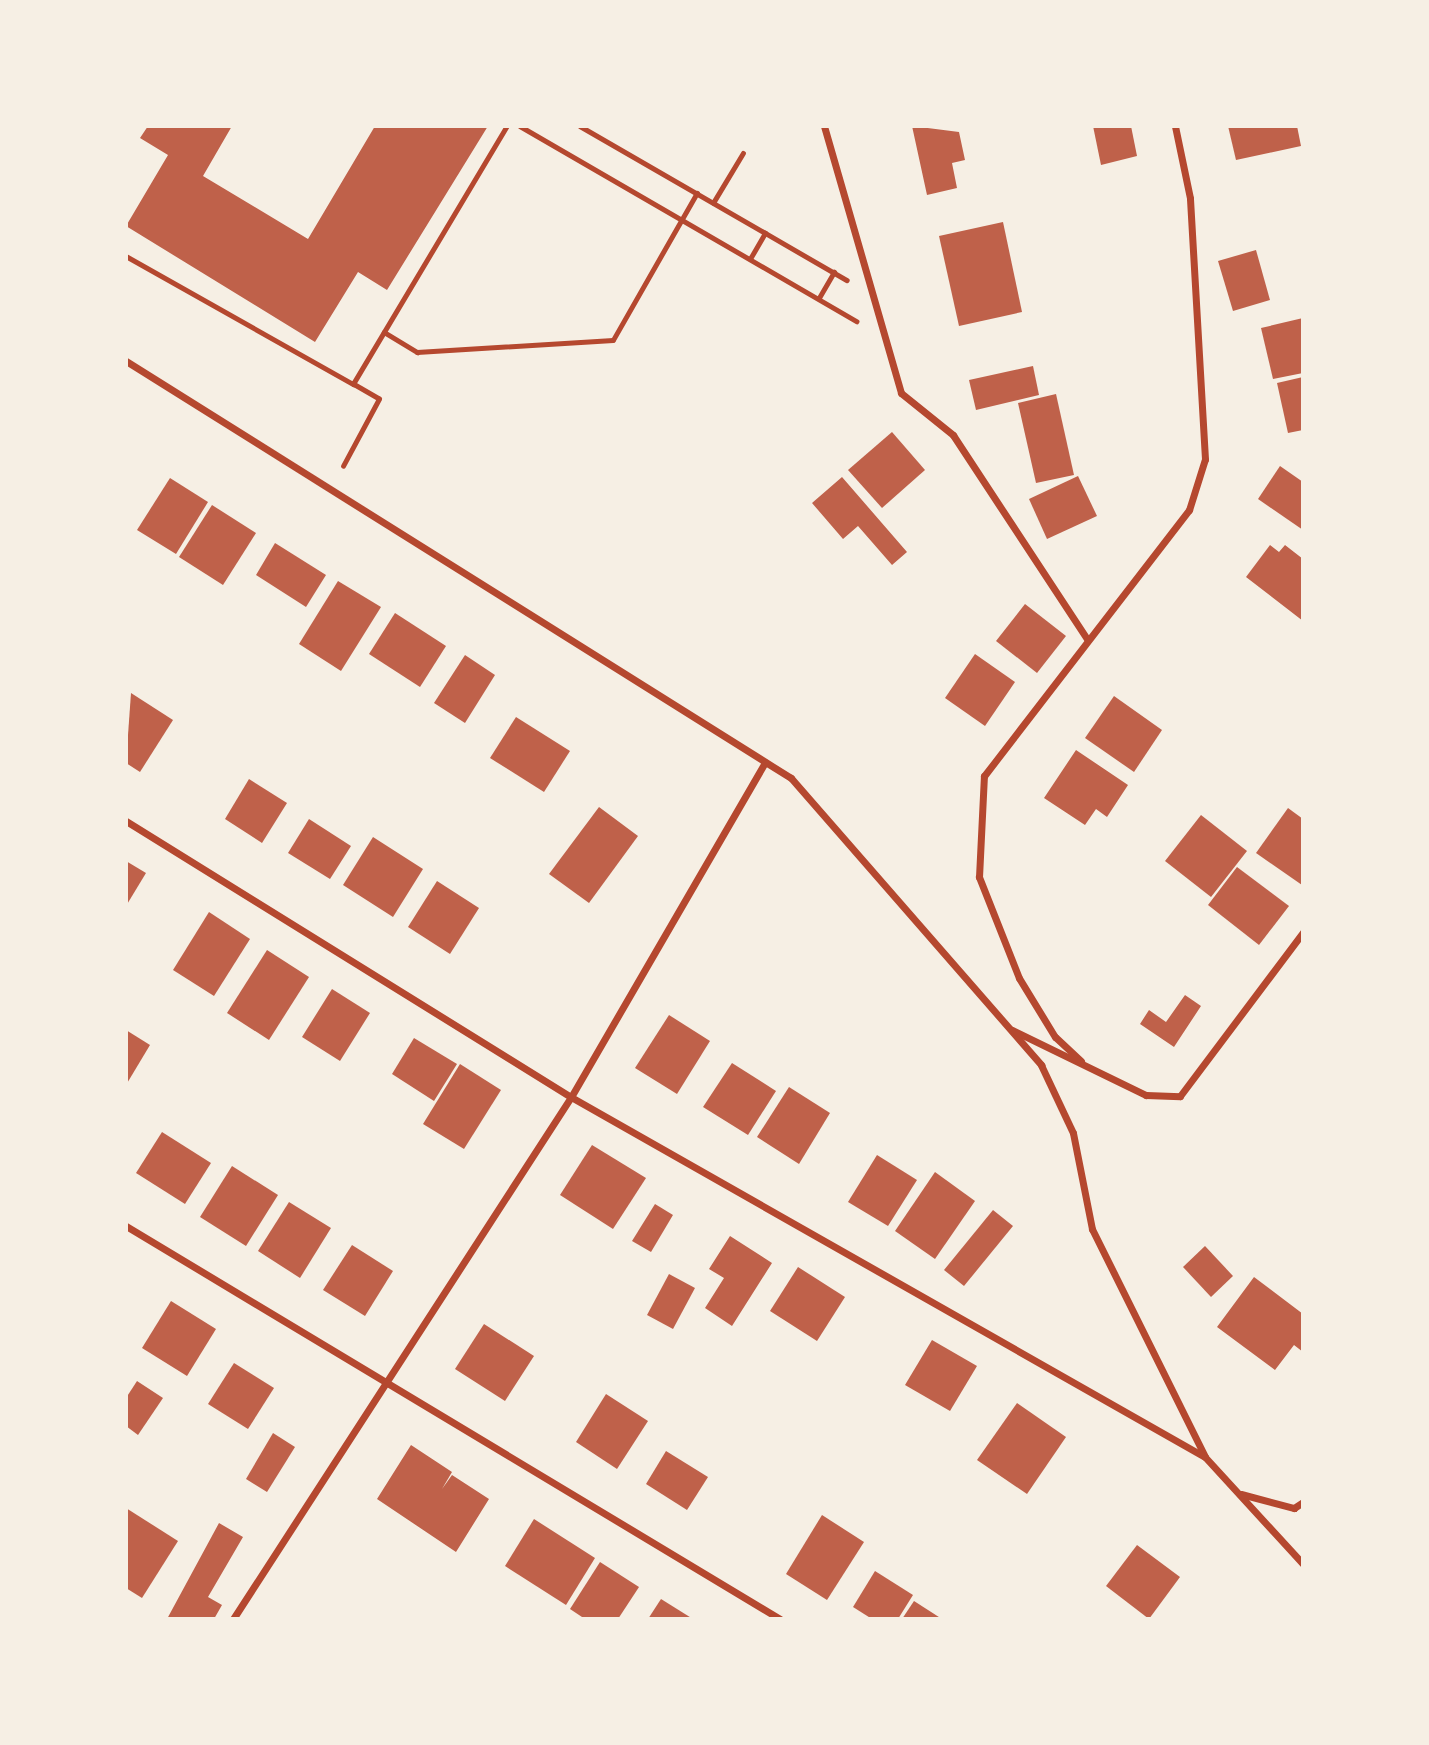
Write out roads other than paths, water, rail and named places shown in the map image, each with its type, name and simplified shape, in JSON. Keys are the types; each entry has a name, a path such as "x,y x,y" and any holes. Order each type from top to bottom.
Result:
{"street":[{"path":"824,126 901,393 953,435 1087,639"},
{"path":"1081,1061 1055,1037 1019,978 979,877 984,776 1189,510 1205,459 1190,198 1175,126"},
{"path":"126,361 791,778 1041,1065 1073,1133 1091,1229 1205,1457 1303,1564"},
{"path":"233,1619 388,1386 571,1097 765,762"},
{"path":"126,821 571,1097 1205,1457"},
{"path":"1009,1028 1146,1095 1180,1096 1303,932"},
{"path":"126,1226 388,1386 780,1619"},
{"path":"1238,1493 1294,1508 1303,1502"}]}
